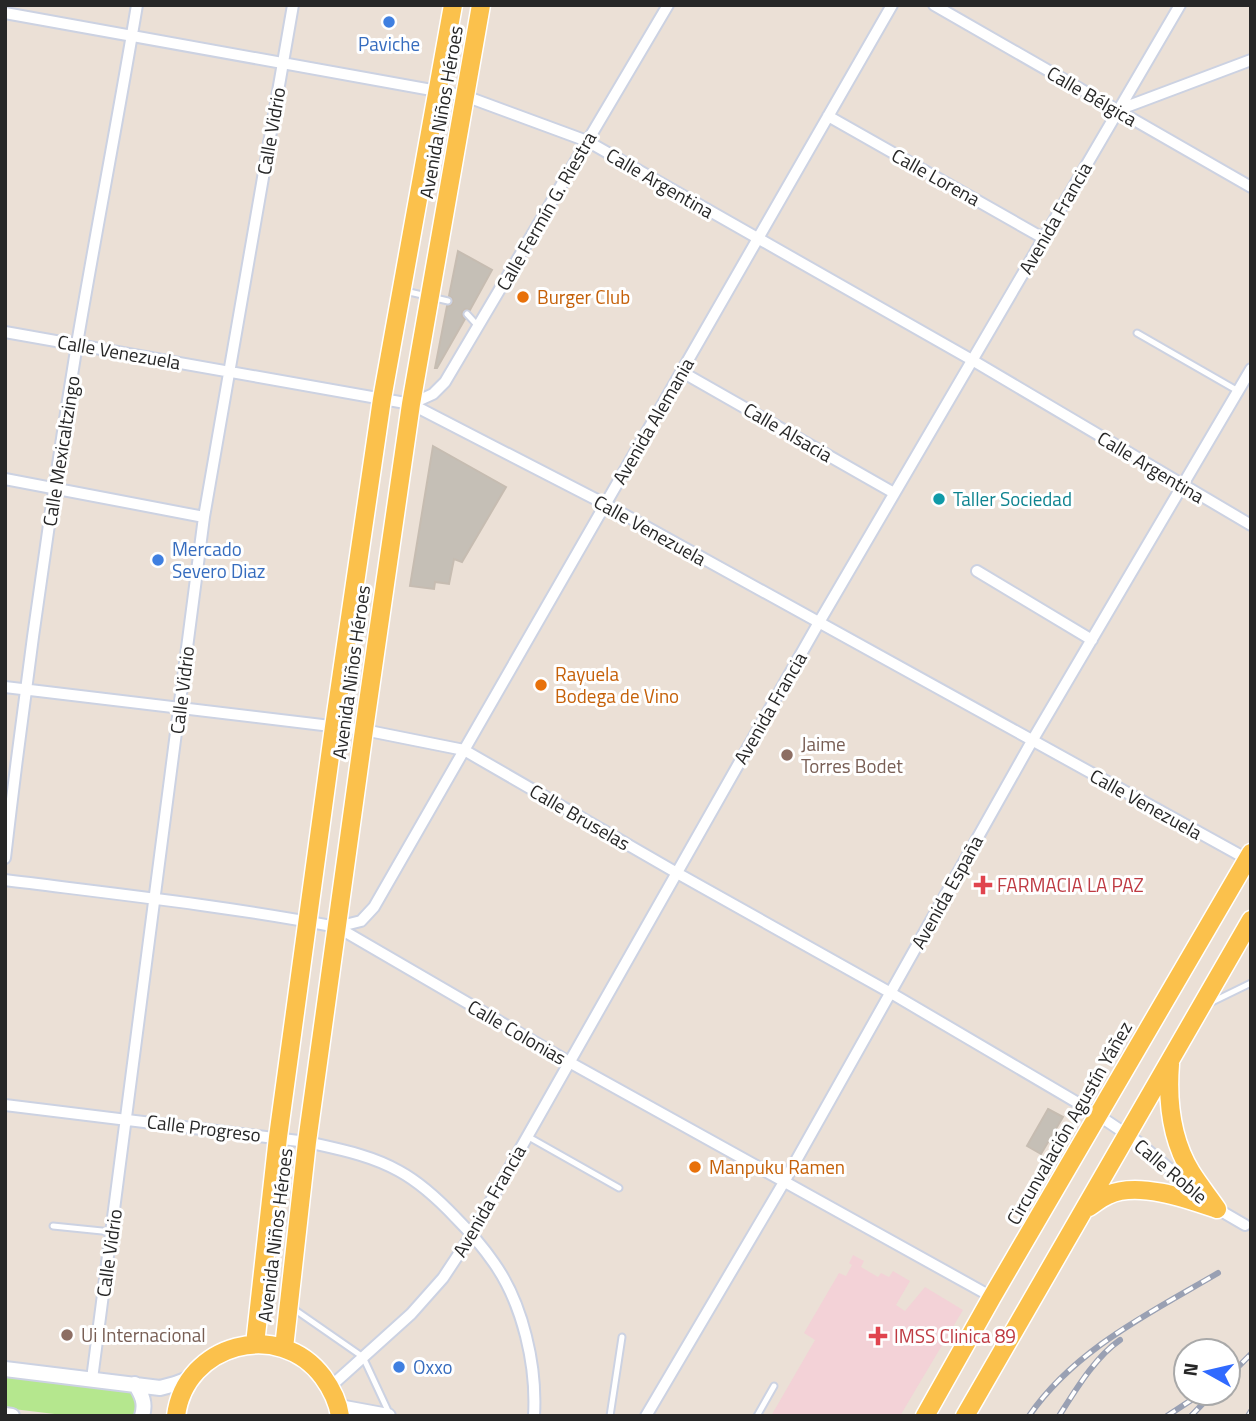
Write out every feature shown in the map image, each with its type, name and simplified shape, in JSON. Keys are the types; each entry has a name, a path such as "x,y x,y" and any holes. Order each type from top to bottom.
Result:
{"main road":[{"name":"Avenida Niños Héroes","path":"255,1344 278,1137 382,399 453,5"},
{"name":"Avenida Niños Héroes","path":"284,1348 307,1142 411,404 481,5"},
{"name":"Circunvalación Agustín Yáñez","path":"925,1416 1249,856"},
{"path":"965,1416 1251,920"},
{"path":"1171,1059 1169,1111 1177,1142 1191,1172 1217,1209"},
{"path":"1083,1211 1108,1194 1123,1191 1173,1194 1217,1209"},
{"path":"176,1416 183,1392 204,1364 236,1347 255,1344 284,1348 302,1357 318,1370 330,1387 339,1411"}],"street":[{"name":"Calle Mexicaltzingo","path":"5,858 25,690 77,345 137,5"},
{"name":"Calle Vidrio","path":"92,1379 204,517 293,5"},
{"name":"Calle Fermín G. Riestra","path":"411,404 433,394 445,382 668,5"},
{"name":"Avenida Alemania","path":"337,927 361,920 374,907 892,5"},
{"name":"Calle Bélgica","path":"934,5 1251,187"},
{"name":"Avenida Francia","path":"330,1387 411,1314 443,1278 472,1234 818,624 1180,5"},
{"name":"Calle Argentina","path":"5,13 465,96 587,141 972,360 1251,525"},
{"path":"1118,110 1251,60"},
{"name":"Calle Lorena","path":"828,116 1043,238"},
{"name":"Calle Venezuela","path":"5,332 411,404 605,504 1032,741 1249,856"},
{"name":"Avenida España","path":"646,1416 784,1182 1032,741 1251,369"},
{"name":"Calle Alsacia","path":"682,372 894,493"},
{"path":"5,479 204,517"},
{"path":"977,570 1092,640"},
{"name":"Calle Bruselas","path":"5,687 364,730 464,750 891,993 1098,1115"},
{"name":"Calle Colonias","path":"5,880 337,927 569,1062 992,1297"},
{"name":"Calle Progreso","path":"5,1105 278,1137 346,1150 399,1171 434,1196 472,1234 495,1264 512,1293 525,1330 532,1368 534,1416"},
{"name":"Calle Roble","path":"1098,1115 1128,1135 1217,1209 1245,1225"},
{"path":"5,1369 160,1388 191,1378"},
{"path":"135,1384 144,1400 142,1416"},
{"path":"339,1411 389,1416"},
{"path":"5,1415 12,1416"}],"lane":[{"path":"402,291 448,301"},
{"path":"467,314 478,326"},
{"path":"1137,334 1238,391"},
{"path":"1201,1007 1251,983"},
{"path":"527,1136 618,1188"},
{"path":"53,1226 112,1232"},
{"path":"288,1306 363,1357 389,1416"},
{"path":"610,1416 622,1337"},
{"path":"757,1416 774,1386"}],"shaded area":[{"name":"IMSS Clinica 89","path":"853,1255 864,1261 861,1267 878,1277 881,1273 889,1277 893,1271 910,1281 896,1305 905,1311 925,1287 963,1310 900,1416 771,1416 815,1340 804,1333 839,1273 846,1276 852,1265 849,1263"}],"green space":[{"path":"5,1377 135,1393 140,1416 71,1416 5,1408"}],"building":[{"path":"458,251 492,270 470,310 465,309 462,312 465,319 435,368 447,306 453,302 449,296"},
{"path":"433,446 506,487 462,562 454,559 449,584 435,582 434,589 410,586"},
{"path":"1048,1109 1063,1117 1041,1154 1027,1146"}],"railway":[{"path":"1029,1416 1068,1371 1091,1352 1140,1318 1218,1273"},
{"path":"1059,1416 1094,1365 1120,1340"},
{"path":"1242,1363 1251,1354"},
{"path":"1167,1416 1181,1407"},
{"path":"1191,1416 1200,1407"},
{"path":"1248,1416 1251,1411"}],"place":[{"name":"Paviche","path":"389,22"},
{"name":"Burger Club","path":"523,297"},
{"name":"Taller Sociedad","path":"939,499"},
{"name":"Mercado Severo Diaz","path":"158,560"},
{"name":"Rayuela Bodega de Vino","path":"541,685"},
{"name":"Jaime Torres Bodet","path":"787,755"},
{"name":"FARMACIA LA PAZ","path":"983,885"},
{"name":"Manpuku Ramen","path":"695,1167"},
{"name":"Ui Internacional","path":"67,1335"},
{"name":"IMSS Clinica 89","path":"878,1336"},
{"name":"Oxxo","path":"399,1367"}]}
